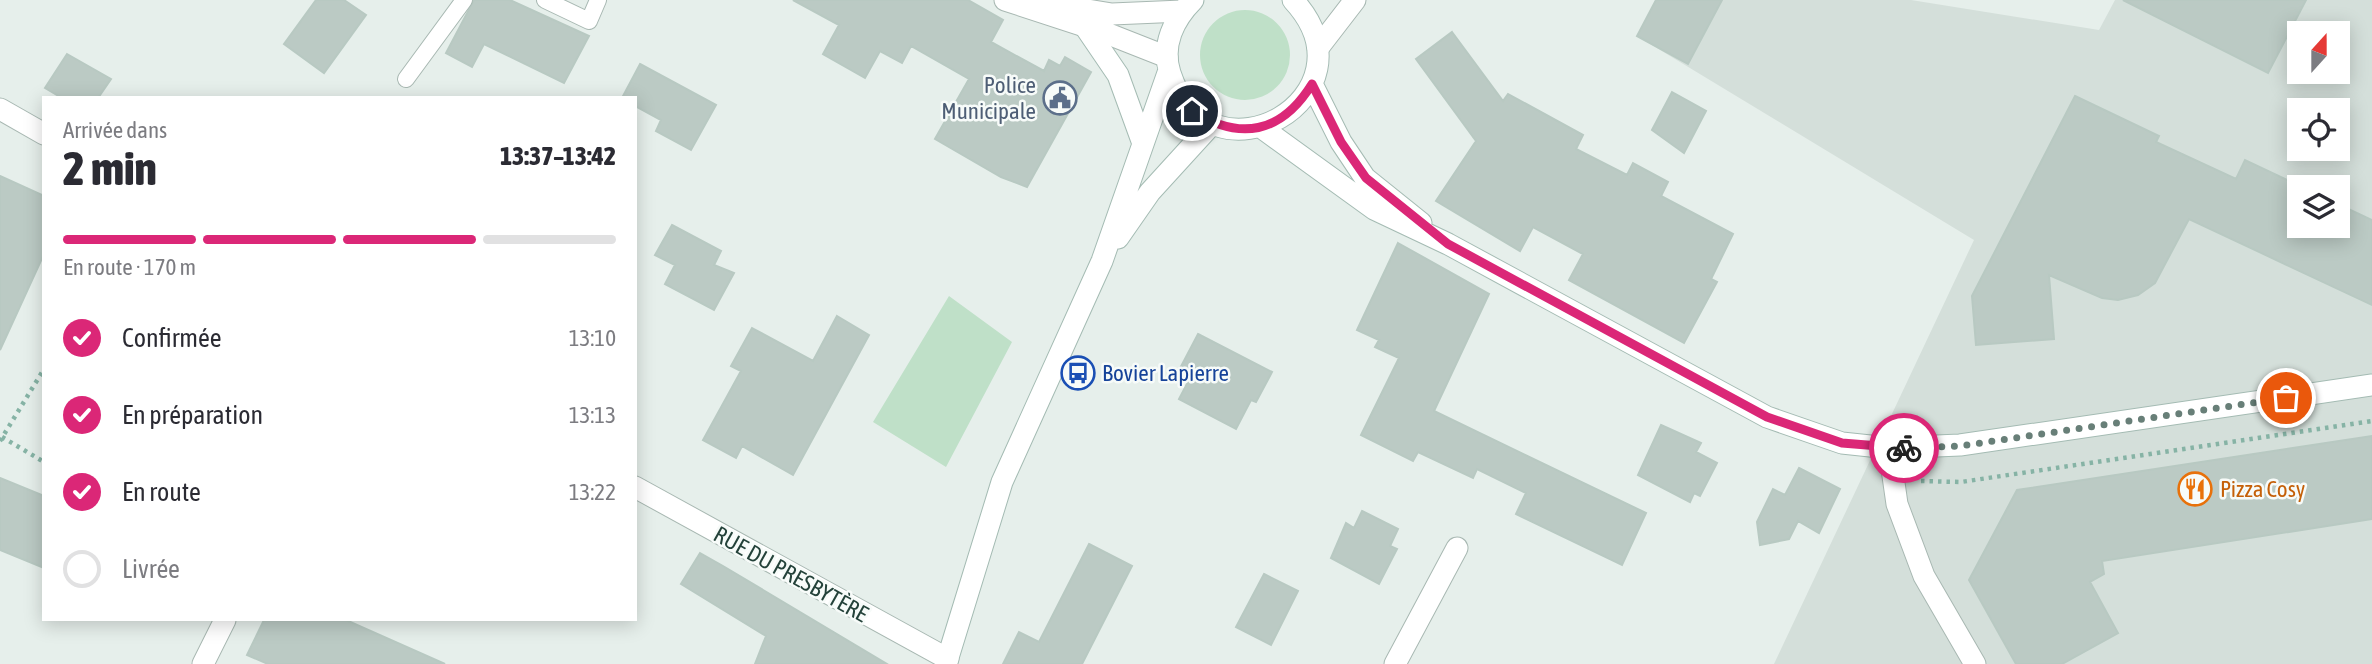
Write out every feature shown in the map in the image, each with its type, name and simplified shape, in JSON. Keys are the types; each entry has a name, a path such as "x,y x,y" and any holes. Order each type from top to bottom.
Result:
{"main road":[{"path":"1005,0 1086,29 1106,33 1168,64 1177,92 1192,111 1212,124 1237,130 1262,128 1283,119 1300,103 1312,84 1318,48 1313,29 1293,0"},
{"path":"1037,0 1059,8 1112,14 1187,5"},
{"path":"1318,48 1355,0"},
{"path":"947,662 1002,482 1102,261 1138,163 1142,141 1168,64 1174,25 1187,5"},
{"path":"1086,29 1118,75 1142,141"},
{"path":"1312,84 1341,142 1366,178 1448,244"},
{"path":"0,109 42,133"},
{"path":"1102,261 1150,192 1212,124"},
{"path":"1262,128 1374,209 1448,244 1767,417 1842,443 1889,448 1960,446 2372,385"},
{"path":"1889,448 1897,503 1924,576 1975,664"},
{"name":"RUE DU PRESBYTÈRE","path":"637,488 947,662"},
{"path":"1395,664 1457,548"},
{"path":"203,664 224,621"}],"lane":[{"path":"406,79 464,0"},
{"path":"545,0 589,21 598,0"}],"path":[{"path":"42,372 1,439 42,461"}],"shaded area":[{"path":"1656,0 1911,0 2099,30 2115,0 2372,0 2372,664 1774,664 1974,240 1637,36"}],"green space":[{"path":"1245,10 1262,13 1277,23 1287,38 1290,55 1287,72 1277,87 1262,97 1245,100 1228,97 1213,87 1203,72 1200,55 1203,38 1213,23 1228,13"},
{"path":"949,296 1012,342 946,467 873,422"}],"building":[{"path":"316,0 344,0 366,15 324,73 284,44"},
{"path":"474,0 510,0 589,36 564,83 484,44 472,67 446,53"},
{"path":"793,0 968,0 1003,20 991,42 1044,71 1049,60 1060,66 1065,57 1091,72 1027,187 1001,177 935,139 969,79 911,46 902,63 880,51 865,78 823,54 839,25"},
{"path":"1656,0 1722,0 1688,64 1637,36"},
{"path":"2123,0 2306,0 2295,21 2287,21 2287,36 2268,73"},
{"path":"1452,32 1503,101 1508,94 1583,135 1576,149 1627,175 1633,163 1668,182 1661,196 1733,234 1711,279 1717,282 1684,343 1569,280 1583,254 1533,227 1520,251 1436,201 1476,141 1416,59"},
{"path":"67,54 111,79 99,96 59,96 45,88"},
{"path":"640,64 716,105 691,150 656,131 661,120 637,107 637,96 623,96"},
{"path":"1672,92 1706,111 1684,153 1652,130"},
{"path":"2075,96 2159,136 2156,142 2236,179 2245,160 2287,180 2287,238 2350,238 2350,210 2372,220 2372,305 2189,219 2155,283 2138,295 2118,300 2102,298 2049,275 2054,339 1976,345 1972,296"},
{"path":"0,176 42,195 42,258 0,350"},
{"path":"672,225 721,251 714,265 734,273 714,310 665,284 675,265 655,255"},
{"path":"1398,243 1489,294 1434,411 1646,513 1622,565 1516,514 1526,493 1477,469 1473,478 1418,452 1413,461 1361,435 1399,358 1375,347 1379,340 1357,330"},
{"path":"837,316 869,335 793,475 742,446 736,458 703,440 741,371 731,366 752,328 813,361"},
{"path":"1198,334 1272,372 1256,402 1251,400 1236,429 1179,399 1189,380 1177,374"},
{"path":"1661,425 1701,443 1696,452 1717,463 1700,496 1694,493 1690,502 1638,475"},
{"path":"2372,436 2372,519 2102,561 2104,574 2090,582 2118,633 2062,664 2016,664 1969,580 2017,490"},
{"path":"1799,468 1840,489 1819,533 1798,521 1789,539 1760,545 1757,522 1773,489 1785,495"},
{"path":"0,478 42,495 42,567 0,550"},
{"path":"1362,511 1398,529 1390,546 1397,549 1379,584 1331,558 1346,523 1354,528"},
{"path":"1089,544 1132,566 1082,664 1003,664 1019,632 1039,642"},
{"path":"700,553 887,664 755,664 766,636 681,584"},
{"path":"1264,574 1298,591 1271,645 1236,627"},
{"path":"264,621 348,621 445,664 268,664 247,655"}],"way so far":[{"path":"1904,448 1960,446 2286,398"}],"place":[{"name":"Police Municipale","path":"1060,98"},
{"name":"Bovier Lapierre","path":"1078,373"},
{"name":"Pizza Cosy","path":"2195,489"}],"route":[{"path":"1192,111 1212,124 1237,130 1262,128 1283,119 1300,103 1312,84 1341,142 1366,178 1448,244 1767,417 1842,443 1904,448"}]}
